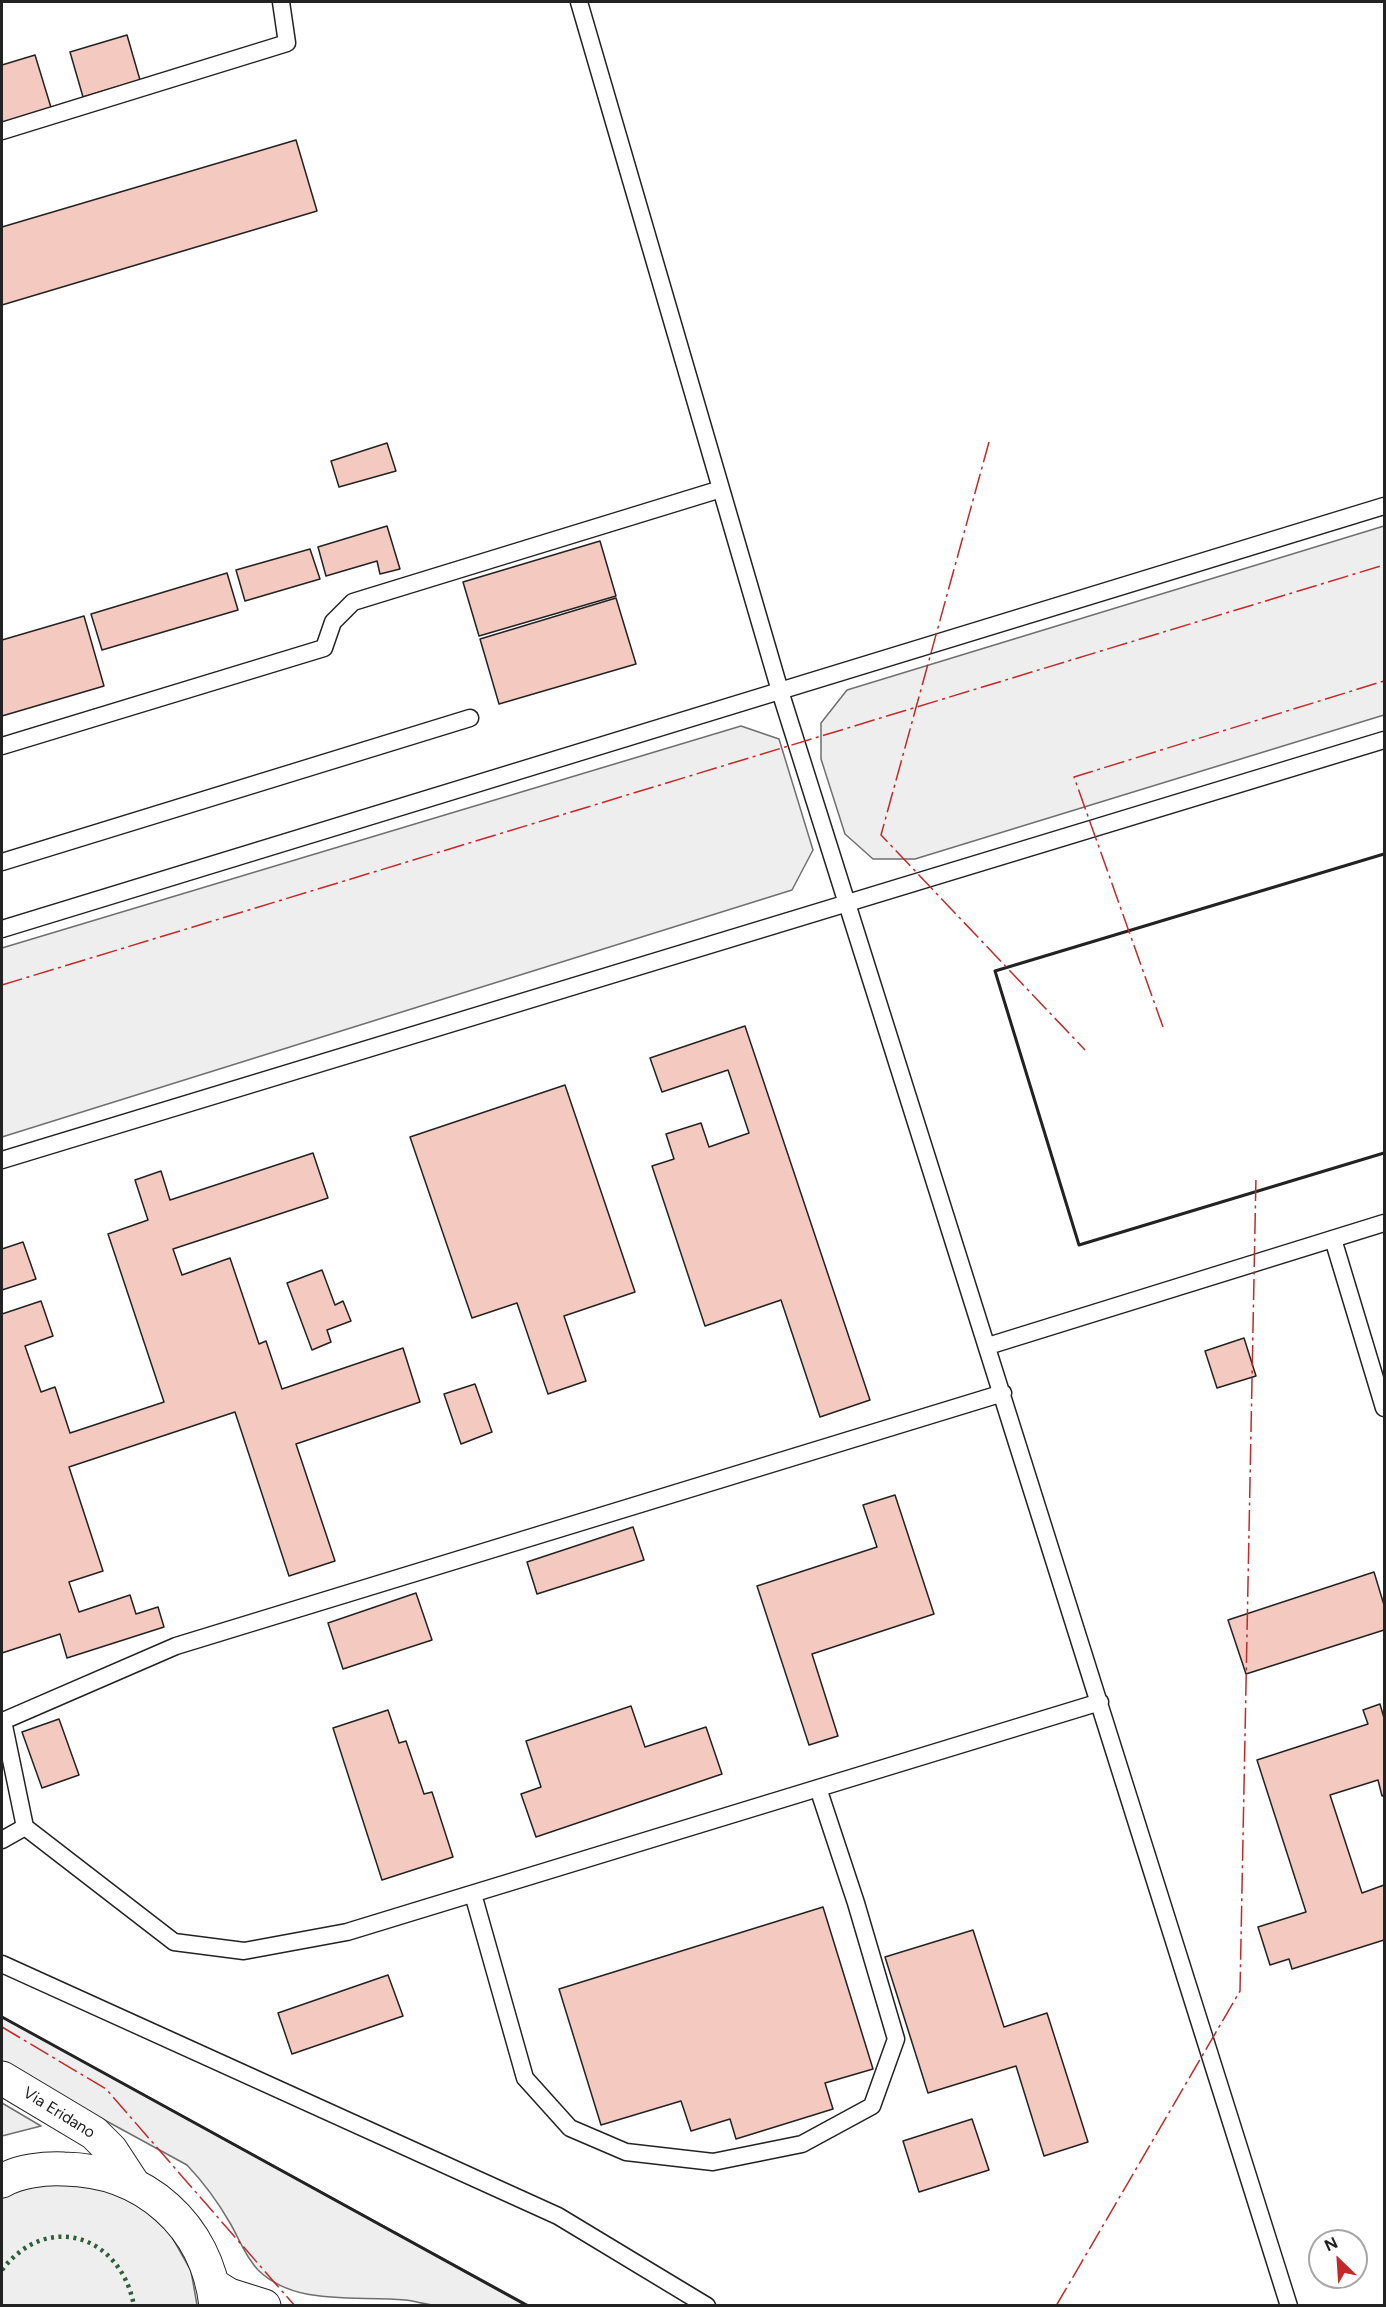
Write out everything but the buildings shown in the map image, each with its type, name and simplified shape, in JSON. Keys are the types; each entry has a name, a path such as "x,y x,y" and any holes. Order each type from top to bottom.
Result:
{"main road":[{"name":"Via Eridano","path":"2,2078 94,2133 111,2150 132,2182"},
{"name":"Via Eridano","path":"2,2181 48,2168 90,2169 132,2182 169,2208 197,2243 214,2295 230,2295 264,2306"}],"lane":[{"path":"2,131 287,43 281,2"},
{"path":"579,2 780,691 1003,1392 1289,2306"},
{"path":"2,746 324,648 333,622 353,602 721,489"},
{"path":"2,929 1384,506"},
{"path":"2,861 470,718"},
{"path":"2,1160 849,905 1384,740"},
{"path":"988,1346 1384,1223"},
{"path":"1333,1239 1384,1408"},
{"path":"1003,1392 176,1646 3,1721 25,1827 174,1942 244,1951 347,1932 1100,1702"},
{"path":"473,1894 525,2078 570,2128 626,2152 712,2162 802,2144 872,2106 896,2039 856,1903 818,1788"},
{"path":"2,1840 25,1827"},
{"path":"2,1964 558,2216 707,2306"}],"shaded area":[{"path":"1384,526 1384,715 915,859 873,859 845,834 821,759 821,723 847,690"},
{"path":"741,726 779,739 813,850 792,890 2,1137 2,948"},
{"path":"2,2017 528,2305 448,2306 405,2300 327,2297 290,2290 273,2282 253,2264 221,2208 187,2165 2,2064"},
{"path":"2,2103 41,2126 2,2136"},
{"path":"48,2181 93,2184 135,2202 169,2232 191,2271 197,2305 2,2306 2,2195"}],"hedge":[{"path":"2,2270 20,2252 40,2241 60,2237 80,2239 98,2248 114,2262 126,2282 134,2306"}],"wall":[{"path":"1384,854 995,971 1079,1245 1384,1153"},
{"path":"2,2017 528,2306"}],"power":[{"path":"989,442 881,835 1085,1050"},
{"path":"2,985 1384,565"},
{"path":"1163,1027 1074,777 1384,681"},
{"path":"1056,2306 1240,1991 1256,1176"},
{"path":"2,2027 106,2089 295,2306"}]}
